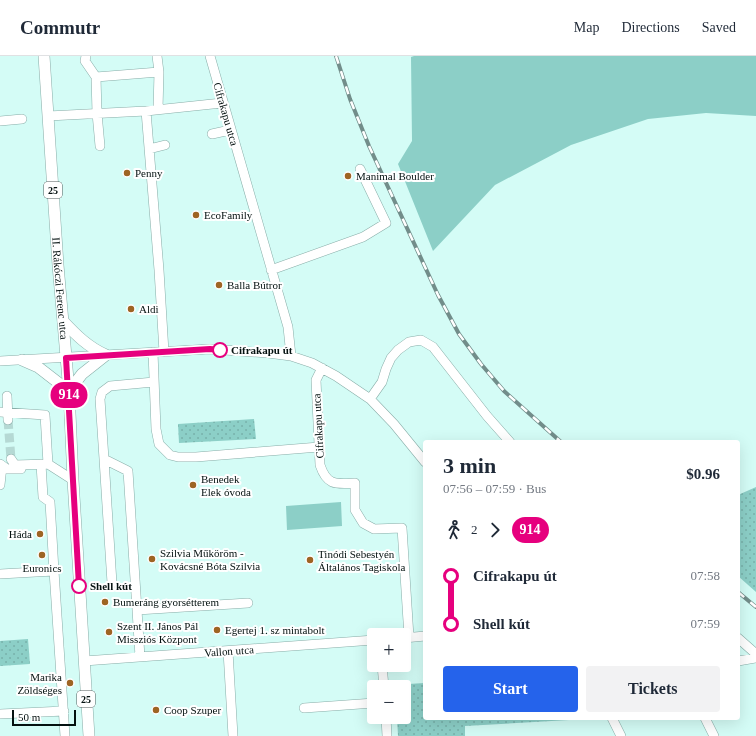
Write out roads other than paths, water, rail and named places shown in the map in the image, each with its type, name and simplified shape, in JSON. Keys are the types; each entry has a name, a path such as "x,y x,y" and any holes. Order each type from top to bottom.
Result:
{"main road":[{"name":"II. Rákóczi Ferenc utca","path":"44,56 69,391 72,480 89,736"},
{"path":"22,360 38,367 69,391 82,374 106,355 93,349 85,343 63,321"}],"street":[{"path":"86,56 85,61 96,76 100,146"},
{"path":"157,56 158,110"},
{"name":"Cifrakapu utca","path":"210,56 270,270 288,327 291,356"},
{"path":"96,76 158,72"},
{"path":"48,116 146,111 222,103"},
{"path":"146,111 164,352"},
{"path":"0,122 22,120"},
{"path":"212,134 230,130"},
{"path":"149,149 165,145"},
{"path":"270,270 363,237 386,223 360,169"},
{"path":"370,399 382,382 391,358 398,350 409,342 421,340 434,347 487,416 508,440"},
{"path":"0,361 210,349 268,352 291,356 322,368 351,385 370,399 394,424 423,460"},
{"path":"153,352 156,429 159,444 170,455 178,457 196,457 319,447"},
{"name":"Cifrakapu utca","path":"322,368 316,380 320,465 323,473 329,481 339,484 355,483 355,510 363,523 374,529 402,528 406,628"},
{"path":"112,583 100,399 102,392 110,386 154,382"},
{"path":"7,396 5,415 45,415 43,497 50,502 66,736"},
{"path":"11,459 15,465 44,464 72,480"},
{"path":"104,459 128,471 140,657"},
{"path":"1,465 7,469 23,469 44,464"},
{"path":"0,485 1,465"},
{"path":"0,574 54,571"},
{"path":"137,610 248,603"},
{"path":"411,637 423,636"},
{"path":"740,640 756,654"},
{"name":"Vallon utca","path":"84,661 367,641"},
{"path":"228,651 233,736"},
{"path":"740,662 756,658"},
{"path":"304,708 367,704"},
{"path":"0,714 64,711"},
{"path":"613,720 621,736"},
{"path":"706,720 714,736"},
{"path":"386,724 387,736"}],"tunnel":[{"path":"8,420 11,459"}],"railway":[{"path":"336,56 350,99 369,146 438,295 459,334 481,364 504,391 559,440"},
{"path":"740,594 756,607"}],"place":[{"name":"Penny","path":"127,173"},
{"name":"Manimal Boulder","path":"348,176"},
{"name":"EcoFamily","path":"196,215"},
{"name":"Balla Bútror","path":"219,285"},
{"name":"Aldi","path":"131,309"},
{"name":"Cifrakapu út","path":"220,350"},
{"name":"Benedek Elek óvoda","path":"193,485"},
{"name":"Háda","path":"40,534"},
{"name":"Euronics","path":"42,555"},
{"name":"Szilvia Műköröm - Kovácsné Bóta Szilvia","path":"152,559"},
{"name":"Tinódi Sebestyén Általános Tagiskola","path":"310,560"},
{"name":"Shell kút","path":"79,586"},
{"name":"Bumeráng gyorsétterem","path":"105,602"},
{"name":"Egertej 1. sz mintabolt","path":"217,630"},
{"name":"Szent II. János Pál Missziós Központ","path":"109,632"},
{"name":"Marika Zöldséges","path":"70,683"},
{"name":"Coop Szuper","path":"156,710"}]}
